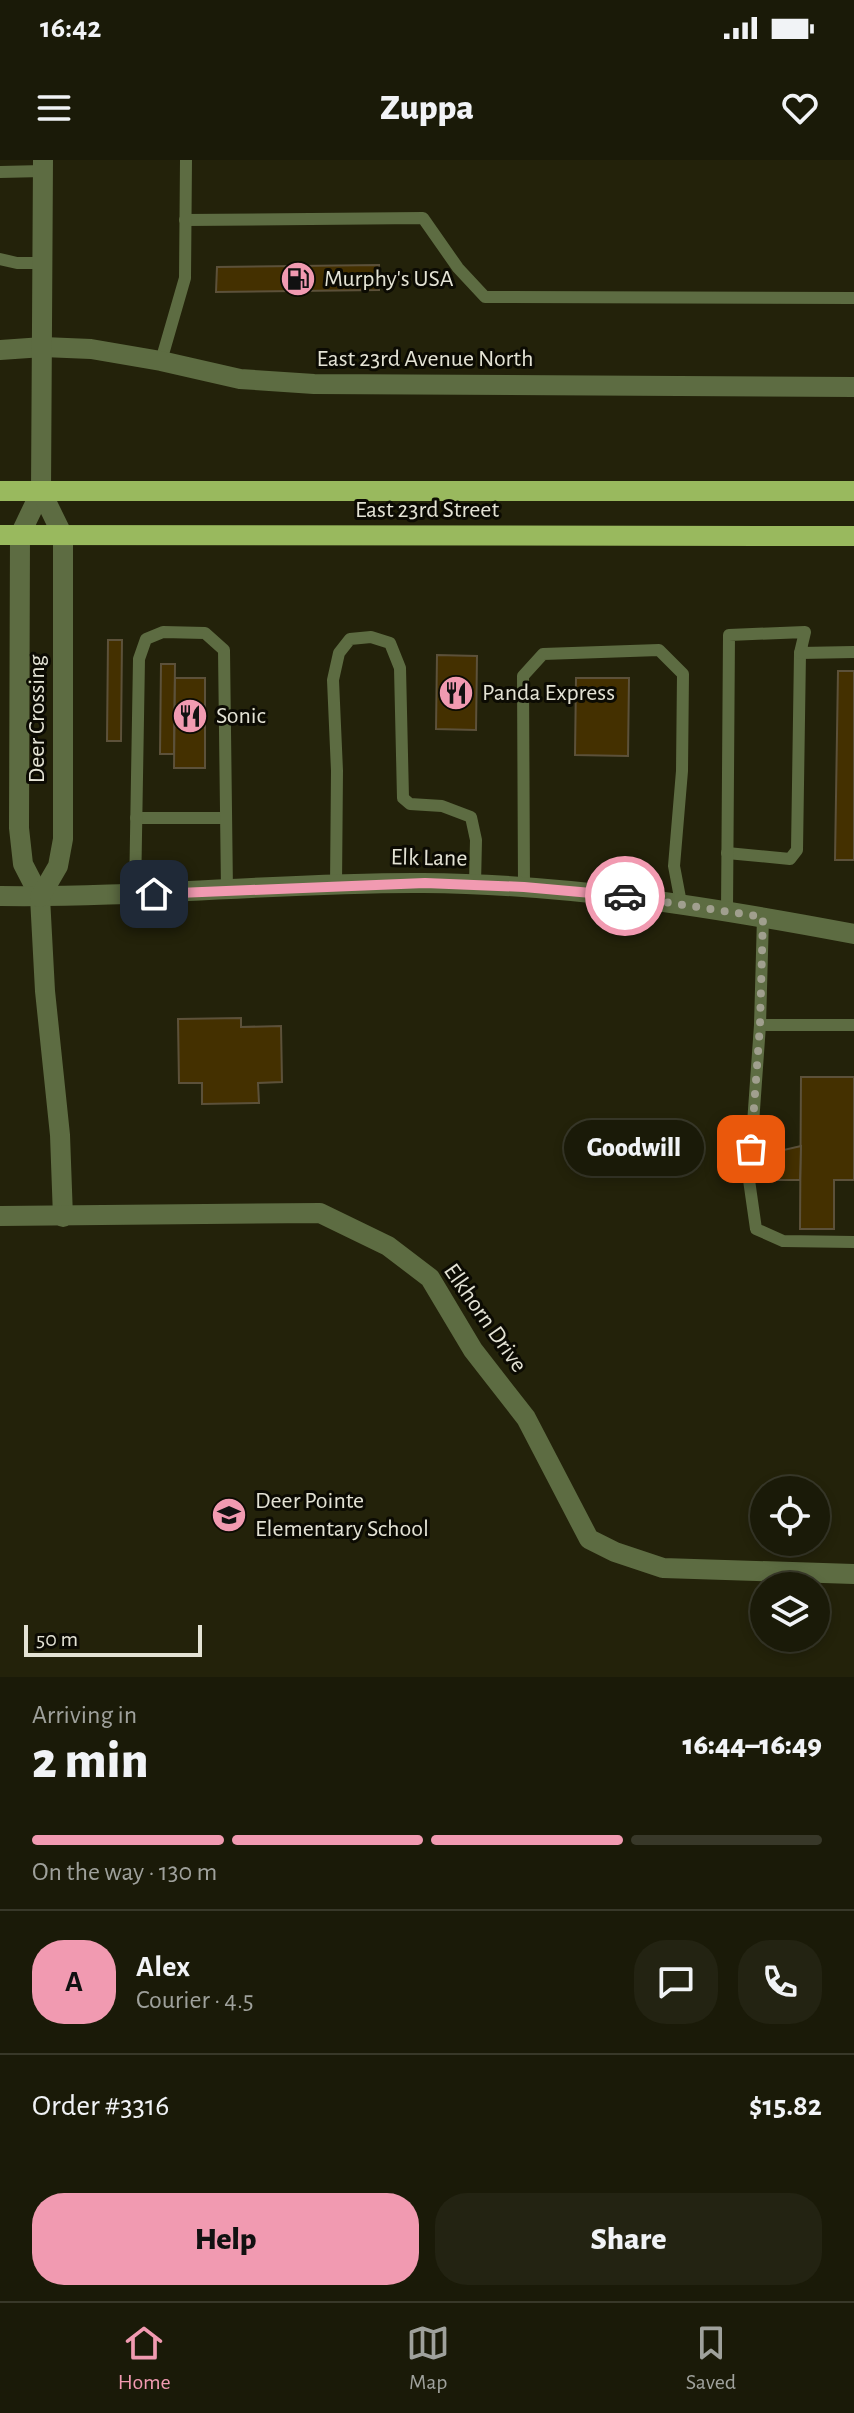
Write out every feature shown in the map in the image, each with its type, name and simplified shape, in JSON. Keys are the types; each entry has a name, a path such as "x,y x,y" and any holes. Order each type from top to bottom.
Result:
{"main road":[{"name":"East 23rd Street","path":"0,491 854,491"},
{"name":"East 23rd Street","path":"10,535 854,536"}],"street":[{"path":"43,166 41,491 63,536"},
{"name":"East 23rd Avenue North","path":"0,350 43,347 91,349 240,379 314,384 854,387"},
{"name":"Deer Crossing","path":"41,491 10,535 19,828 23,864 40,897 45,991 60,1135 63,1217"},
{"name":"Deer Crossing","path":"40,897 58,866 63,839 63,536"},
{"name":"Elk Lane","path":"0,896 135,895 336,885 475,884 681,903 854,934"},
{"name":"Elkhorn Drive","path":"0,1216 320,1213 388,1246 430,1278 473,1350 526,1418 589,1539 615,1552 663,1568 854,1574"}],"lane":[{"path":"161,361 185,278 186,160"},
{"path":"0,172 43,166"},
{"path":"185,220 423,218 458,268 485,297 854,298"},
{"path":"0,259 17,263 43,263"},
{"path":"135,895 139,659 146,639 163,632 205,633 224,650 227,891"},
{"path":"727,853 790,859 797,850 800,653 805,632 729,635 727,853 727,911"},
{"path":"336,885 337,771 333,680 339,653 350,639 371,637 390,643 400,668 403,798 410,804 442,806 471,817 476,840 475,884"},
{"path":"524,887 523,676 543,654 659,650 683,674 682,771 674,866 681,903"},
{"path":"800,653 854,652"},
{"path":"136,818 226,818"},
{"path":"763,917 760,1025 749,1180 756,1229 783,1241 854,1242"},
{"path":"760,1025 854,1025"}],"building":[{"name":"Murphy's USA","path":"379,265 379,290 216,292 217,267"},
{"path":"108,640 122,640 121,741 107,741"},
{"name":"Panda Express","path":"437,655 477,656 476,730 436,729"},
{"path":"161,664 175,664 174,754 160,754"},
{"path":"838,671 854,671 854,860 835,860"},
{"name":"Sonic","path":"175,678 205,678 205,768 174,768"},
{"path":"576,678 629,678 628,756 575,755"},
{"path":"241,1018 241,1027 281,1026 282,1082 258,1083 259,1103 202,1104 202,1083 179,1083 178,1019"},
{"path":"801,1077 854,1077 854,1180 834,1180 834,1229 800,1229"},
{"path":"801,1146 800,1180 766,1180 766,1154"}],"way so far":[{"path":"625,896 763,917 760,1025 751,1149"}],"place":[{"name":"Murphy's USA","path":"298,279"},
{"name":"Panda Express","path":"456,693"},
{"name":"Sonic","path":"190,716"},
{"name":"Goodwill","path":"751,1149"},
{"name":"Deer Pointe Elementary School","path":"229,1515"}],"route":[{"path":"154,894 425,883 524,887 625,896"}]}
